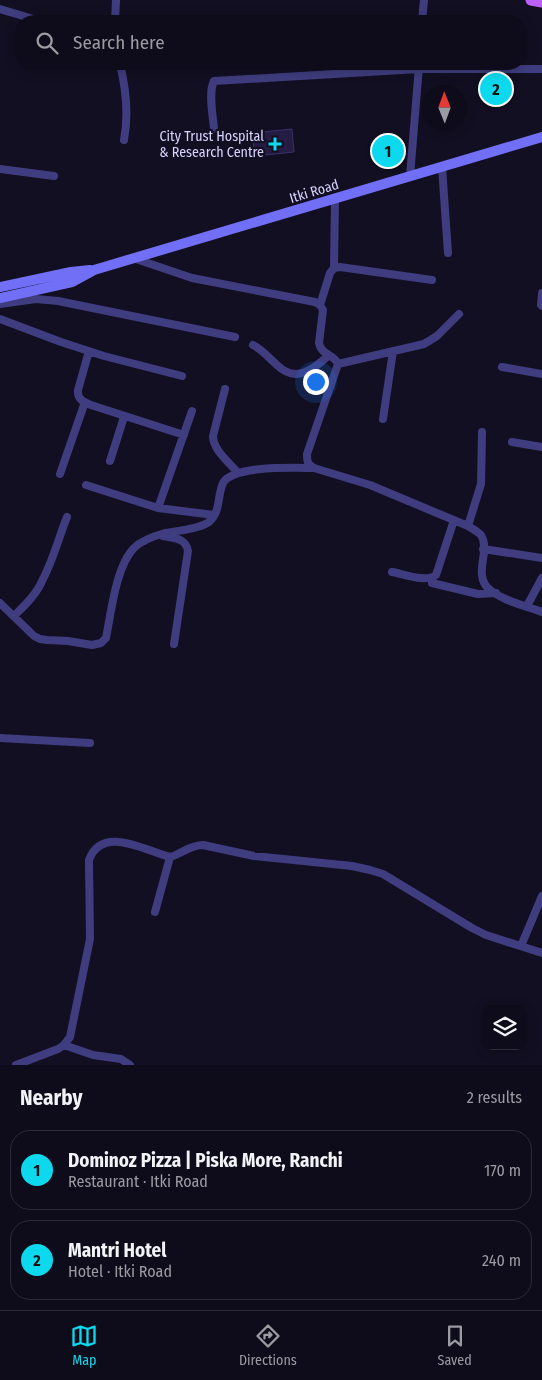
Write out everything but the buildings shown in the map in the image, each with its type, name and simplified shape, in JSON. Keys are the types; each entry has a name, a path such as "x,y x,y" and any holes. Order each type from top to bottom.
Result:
{"main road":[{"path":"531,0 542,2"}],"street":[{"path":"115,15 116,0"},
{"path":"423,15 424,0"},
{"path":"0,9 20,15"},
{"path":"527,69 542,69"},
{"path":"122,70 126,88 127,124 124,140"},
{"path":"214,129 212,93 214,81 344,70"},
{"path":"410,176 419,70"},
{"name":"Itki Road","path":"94,270 542,137"},
{"path":"442,167 448,253"},
{"path":"0,169 54,176"},
{"path":"320,305 330,274 334,268 335,199"},
{"path":"133,258 192,278 315,302 323,310 319,344 323,352 336,360 338,364"},
{"path":"334,268 340,267 432,280"},
{"path":"0,287 71,272 94,270"},
{"path":"0,298 72,282 94,270"},
{"path":"542,293 542,306"},
{"path":"0,304 36,299 58,301 235,337"},
{"path":"338,364 430,342 459,314"},
{"path":"0,319 89,351 182,376"},
{"path":"253,345 266,353 279,367 290,373 299,374 316,367 329,355"},
{"path":"89,351 78,395 80,399 124,416 184,435"},
{"path":"383,419 393,351"},
{"path":"338,364 307,454 306,460 309,465 370,485 468,526 478,532 482,538 483,549 482,580 488,588 542,612"},
{"path":"502,367 542,374"},
{"path":"226,389 213,442 238,473"},
{"path":"60,474 85,402"},
{"path":"158,508 192,411"},
{"path":"110,462 124,416"},
{"path":"468,526 481,484 482,432"},
{"path":"512,442 542,447"},
{"path":"0,603 34,636 40,639 92,645 100,643 106,638 120,574 126,558 134,548 158,535 199,526 208,522 214,515 218,506 220,491 229,476 276,468 314,468"},
{"path":"86,485 158,508 214,515"},
{"path":"14,616 25,605 43,580 67,517"},
{"path":"392,572 425,579 436,575 454,520"},
{"path":"158,535 183,540 187,544 188,551 174,644"},
{"path":"483,549 542,558"},
{"path":"527,606 542,578"},
{"path":"432,583 478,594 496,593"},
{"path":"0,738 90,742"},
{"path":"16,1065 58,1049 70,1037 90,939 89,860 92,851 100,844 122,842 170,857 195,845 203,845 254,856 352,866 370,870 383,874 486,935 542,953"},
{"path":"156,912 170,857"},
{"path":"521,946 542,896"},
{"path":"64,1045 93,1055 121,1059 130,1065"}],"place":[{"name":"Mantri Hotel","path":"496,89"},
{"name":"City Trust Hospital & Research Centre","path":"275,144"},
{"name":"Dominoz Pizza | Piska More, Ranchi","path":"388,151"}]}
